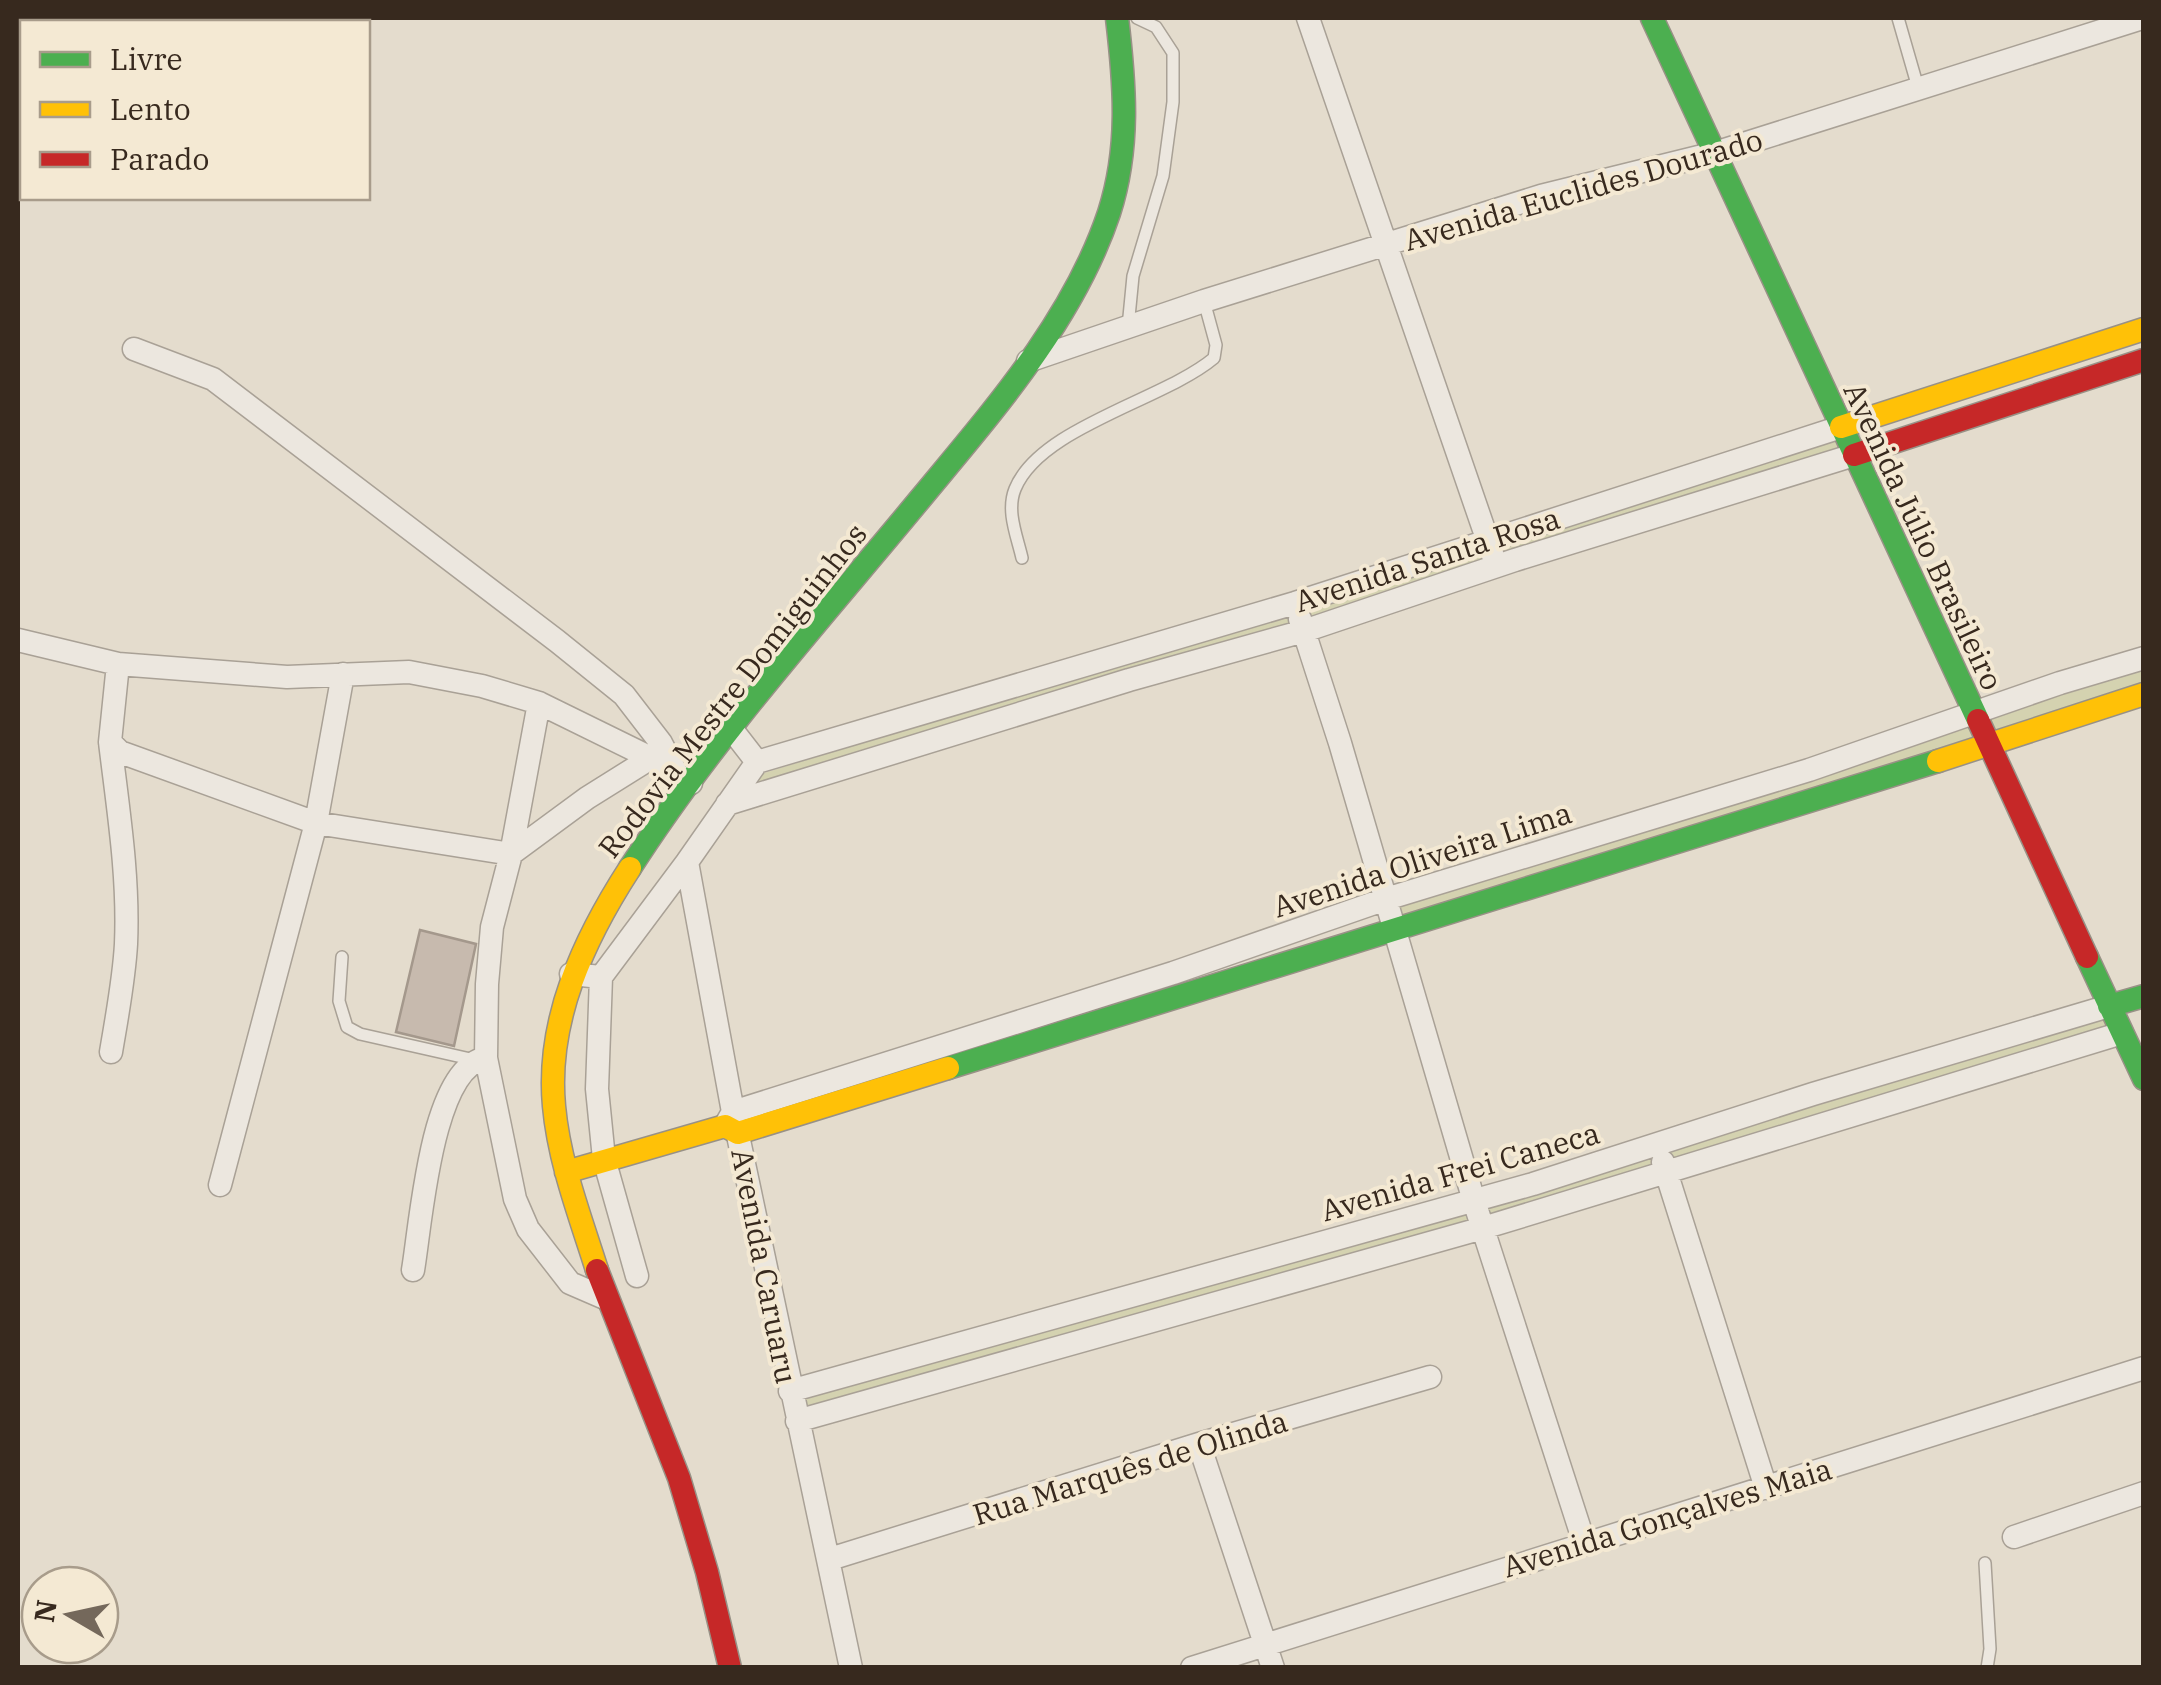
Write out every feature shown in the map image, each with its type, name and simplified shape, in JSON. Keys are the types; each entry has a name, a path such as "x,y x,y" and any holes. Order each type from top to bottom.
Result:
{"main road":[{"name":"Rodovia Mestre Domiguinhos","path":"730,1668 710,1575 678,1477 606,1299 566,1172 554,1114 553,1072 559,1023 572,974 609,901 684,777 733,731 975,431 1082,278 1104,229 1121,165 1126,89 1117,18"},
{"name":"Avenida Júlio Brasileiro","path":"1652,18 2109,1006 2133,1030 2144,1079"},
{"name":"Avenida Santa Rosa","path":"1841,427 2144,328"},
{"name":"Avenida Santa Rosa","path":"1854,455 2144,360"},
{"name":"Avenida Oliveira Lima","path":"566,1172 921,1063 1395,930 1764,817 2144,694"},
{"name":"Avenida Frei Caneca","path":"2109,1006 2144,996"}],"street":[{"path":"1308,18 1496,566"},
{"name":"Avenida Euclides Dourado","path":"1026,362 1204,301 1541,196 1715,153 2142,18"},
{"path":"134,350 214,378 558,642 624,694 684,777"},
{"name":"Avenida Santa Rosa","path":"756,762 1295,604 1841,427"},
{"name":"Avenida Santa Rosa","path":"727,804 1129,680 1304,631 1496,566 1854,455"},
{"path":"1295,604 1474,1200 1584,1542"},
{"path":"18,640 118,664 287,676 410,672 482,686 539,703 684,777"},
{"name":"Avenida Oliveira Lima","path":"921,1063 1386,898 1809,770 2144,658"},
{"path":"111,1052 122,983 126,910 122,834 110,742 118,664"},
{"path":"220,1184 316,823 343,674"},
{"path":"539,703 511,854 492,928 481,1059 508,1179 528,1229 570,1283 606,1299"},
{"path":"637,1276 604,1159 596,1089 601,977 756,762 733,731"},
{"path":"110,742 133,758 316,823 511,854 650,758"},
{"name":"Avenida Caruaru","path":"687,862 732,1124 851,1668"},
{"path":"572,974 601,977"},
{"name":"Avenida Frei Caneca","path":"790,1391 1474,1200 2109,1006"},
{"name":"Avenida Frei Caneca","path":"797,1421 1483,1228 2133,1030"},
{"path":"413,1270 437,1123 457,1080 481,1059"},
{"path":"1658,1144 1766,1488"},
{"path":"993,1334 1001,1362"},
{"name":"Avenida Gonçalves Maia","path":"1192,1668 2144,1368"},
{"name":"Rua Marquês de Olinda","path":"830,1559 1430,1376"},
{"path":"1200,1444 1273,1668"},
{"path":"2014,1537 2144,1493"}],"lane":[{"path":"1128,326 1133,276 1163,176 1173,102 1173,53 1156,26 1137,18"},
{"path":"1898,18 1918,90"},
{"path":"1022,558 1011,512 1015,488 1034,463 1074,432 1214,358 1216,345 1204,301"},
{"path":"342,957 339,1001 348,1026 360,1034 481,1059"},
{"path":"1985,1563 1988,1668"}],"shaded area":[{"path":"1834,431 1848,453 1500,560 1493,545"},
{"path":"1483,548 1490,563 1306,626 1300,607"},
{"path":"1291,610 1296,627 736,797 761,774"},
{"path":"2143,665 2143,689 1991,737 1980,717"},
{"path":"1970,720 1981,741 1399,924 1392,901"},
{"path":"2100,1013 2112,1031 1670,1167 1665,1147"},
{"path":"1655,1149 1661,1170 1486,1222 1480,1204"},
{"path":"1470,1206 1478,1225 799,1417 794,1394"}],"building":[{"path":"420,930 476,944 454,1046 396,1032"}],"traffic: fast":[{"path":"630,868 733,725 1002,399 1074,291 1109,213 1120,165 1124,92 1117,18"},
{"path":"1652,18 1978,720"},
{"path":"948,1068 1938,761"},
{"path":"2087,957 2144,1079"},
{"path":"2109,1006 2144,996"}],"traffic: slow":[{"path":"1841,427 2144,329"},
{"path":"1938,761 2144,694"},
{"path":"597,1270 560,1148 553,1074 562,1012 572,981 598,923 630,868"},
{"path":"566,1172 725,1126 738,1133 948,1068"}],"traffic: jam":[{"path":"1854,455 2144,360"},
{"path":"1978,720 2087,957"},
{"path":"597,1270 679,1478 730,1668"}]}
